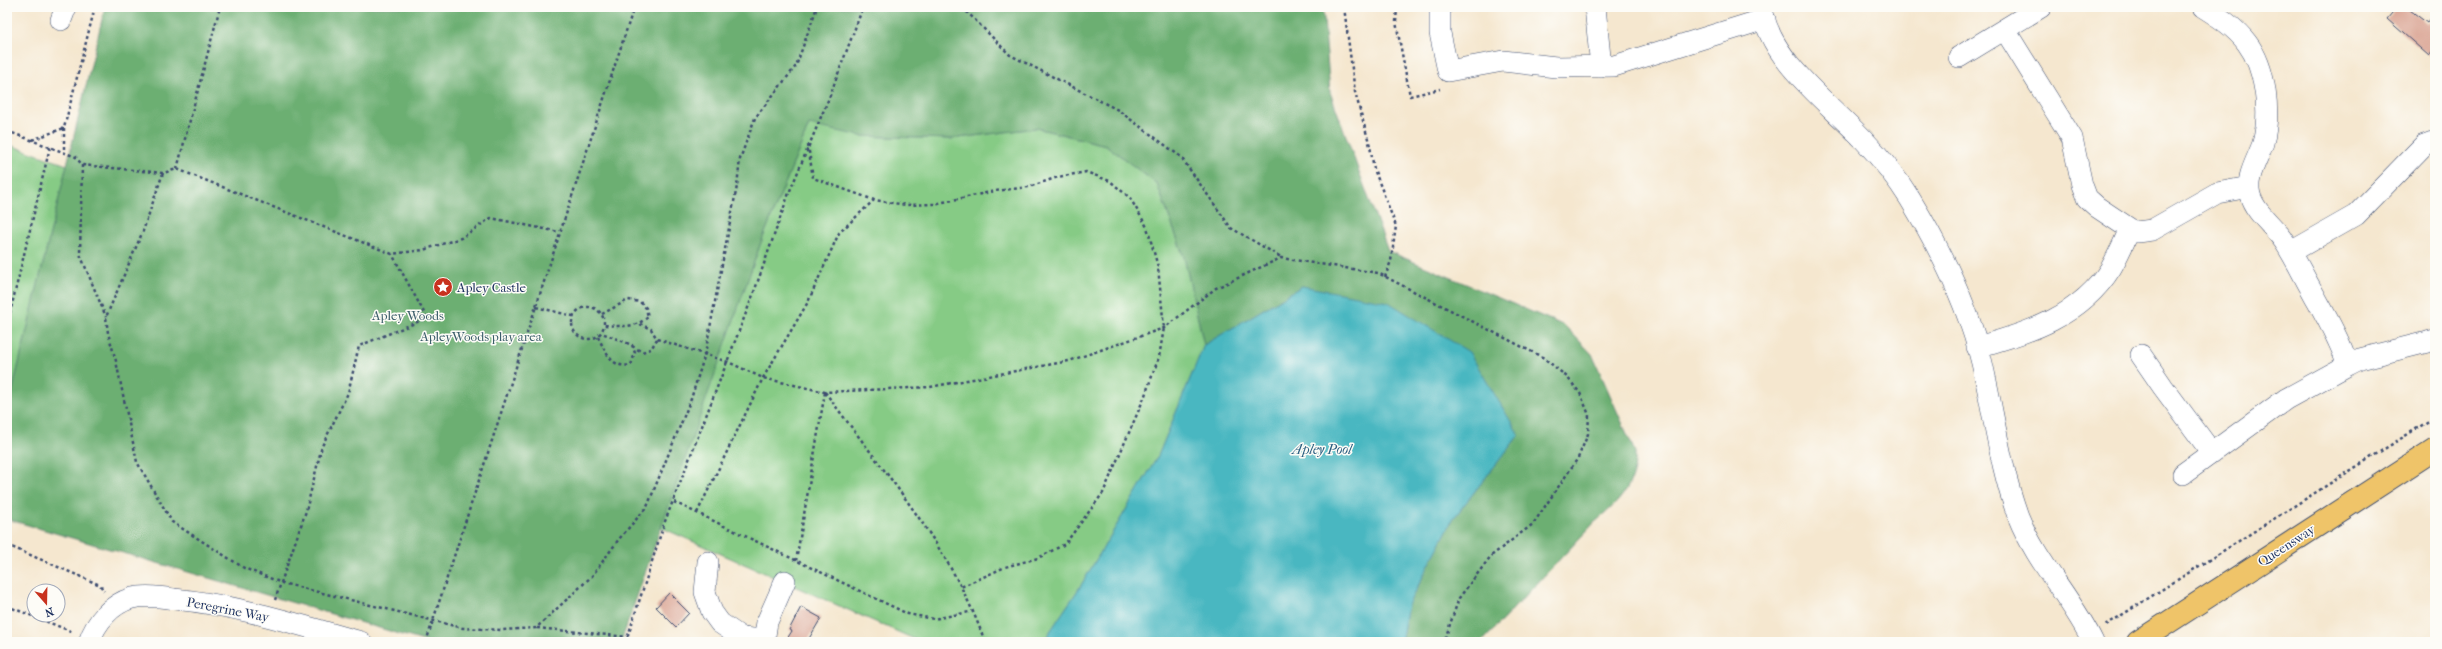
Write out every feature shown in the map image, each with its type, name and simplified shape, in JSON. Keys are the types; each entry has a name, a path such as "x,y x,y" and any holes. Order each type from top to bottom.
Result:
{"main road":[{"name":"Queensway","path":"2138,642 2435,449"}],"street":[{"path":"1440,7 1440,33 1448,71 1503,61 1556,67 1601,67 1626,63 1764,13 1775,43 1786,59 1864,139 1909,198 1949,272 1977,347 2002,459 2018,514 2037,553 2091,639"},
{"path":"1595,7 1601,67"},
{"path":"1959,57 2041,7"},
{"path":"2203,7 2222,19 2248,44 2254,54 2262,80 2265,99 2265,128 2249,187 2255,205 2291,252 2336,334 2348,364"},
{"path":"2005,30 2072,138 2082,185 2088,198 2097,208 2130,229 2144,232 2156,229 2217,193 2249,187"},
{"path":"2291,252 2356,215 2424,145 2435,141"},
{"path":"1977,347 2037,329 2054,321 2075,306 2093,290 2111,268 2130,229"},
{"path":"2183,474 2286,399 2348,364 2360,359 2435,340"},
{"path":"2141,355 2212,452"},
{"path":"708,562 705,592 712,612 720,623 742,638 764,641 767,622 785,581"},
{"name":"Peregrine Way","path":"90,640 95,626 114,607 132,598 153,597 210,602 268,616 352,641"}],"path":[{"path":"64,152 64,128 71,107 95,7"},
{"path":"177,168 220,7"},
{"path":"426,642 536,308 559,232 634,7"},
{"path":"536,628 592,576 619,538 647,507 691,399 705,354 737,186 740,160 755,118 796,66 817,7"},
{"path":"626,642 652,560 728,362 808,145 829,98 863,7"},
{"path":"962,7 1010,55 1118,110 1181,157 1231,228 1281,258 1378,273 1544,358 1567,377 1580,393 1589,415 1588,434 1578,458 1533,524 1491,556 1459,598 1444,642"},
{"path":"1344,7 1355,92 1370,146 1374,169 1396,226 1392,256 1385,277"},
{"path":"1397,7 1396,22 1410,96 1444,88"},
{"path":"32,140 64,128"},
{"path":"7,132 76,157 82,165 80,254 106,317 108,333 116,361 137,462 172,522 244,568 282,583 463,628 502,630 536,628 628,637"},
{"path":"808,145 814,178 874,200 906,206 934,204 996,191 1029,187 1058,177 1086,172 1110,181 1130,198 1147,227 1158,267 1164,328 1159,357 1103,493 1065,544 1038,558 1005,567 961,588"},
{"path":"7,325 50,147"},
{"path":"82,165 163,173 177,168 392,254 423,250 461,238 491,218 559,232"},
{"path":"106,317 143,231 163,173"},
{"path":"697,513 763,378 808,302 839,233 874,200"},
{"path":"268,616 282,583 306,511 322,446 348,393 359,346 427,318 392,254"},
{"path":"640,324 651,329 656,339 728,362 763,378 825,392 930,387 1069,361 1164,328 1216,288 1281,258"},
{"path":"602,314 628,300 640,302 646,308 648,317 640,324 629,327 604,325"},
{"path":"586,306 596,309 602,314 604,325 602,333 598,337 588,340 578,336 571,322 576,312 586,306"},
{"path":"536,308 573,316"},
{"path":"602,333 632,345 642,352 651,349 656,339"},
{"path":"598,337 611,362 623,367 631,365 635,353 632,345"},
{"path":"785,581 796,561 825,392"},
{"path":"825,392 942,552 974,611 985,642"},
{"path":"2091,639 2435,417"},
{"path":"674,502 908,614 934,618 974,611"},
{"path":"7,545 100,585 114,607"},
{"path":"7,606 90,640"}],"green space":[{"name":"Apley Woods","path":"105,7 1323,7 1330,92 1388,251 1565,326 1592,354 1635,452 1633,474 1625,492 1612,508 1595,522 1482,642 1401,642 1408,605 1453,519 1519,435 1302,286 1204,345 1184,257 1157,184 1106,145 1036,128 950,139 861,136 809,125 760,245 621,642 427,642 7,519 7,413"},
{"path":"809,125 837,128 861,136 950,139 1036,128 1106,145 1157,184 1184,257 1204,345 1158,456 1080,587 1043,642 921,642 660,527 760,245"},
{"path":"7,144 67,165 7,413"}],"water":[{"name":"Apley Pool","path":"1302,286 1388,302 1469,352 1519,435 1453,519 1408,605 1401,642 1043,642 1080,587 1158,456 1204,345"}],"building":[{"path":"2397,7 2406,7 2427,23 2435,13 2435,49 2429,56 2387,19"},
{"path":"669,593 689,613 676,627 656,607"},
{"path":"801,607 821,618 807,642 785,642 792,631 789,630"}],"place":[{"name":"Apley Castle","path":"443,287"}],"park label":[{"name":"ApleyWoods play area","path":"481,336"}]}
